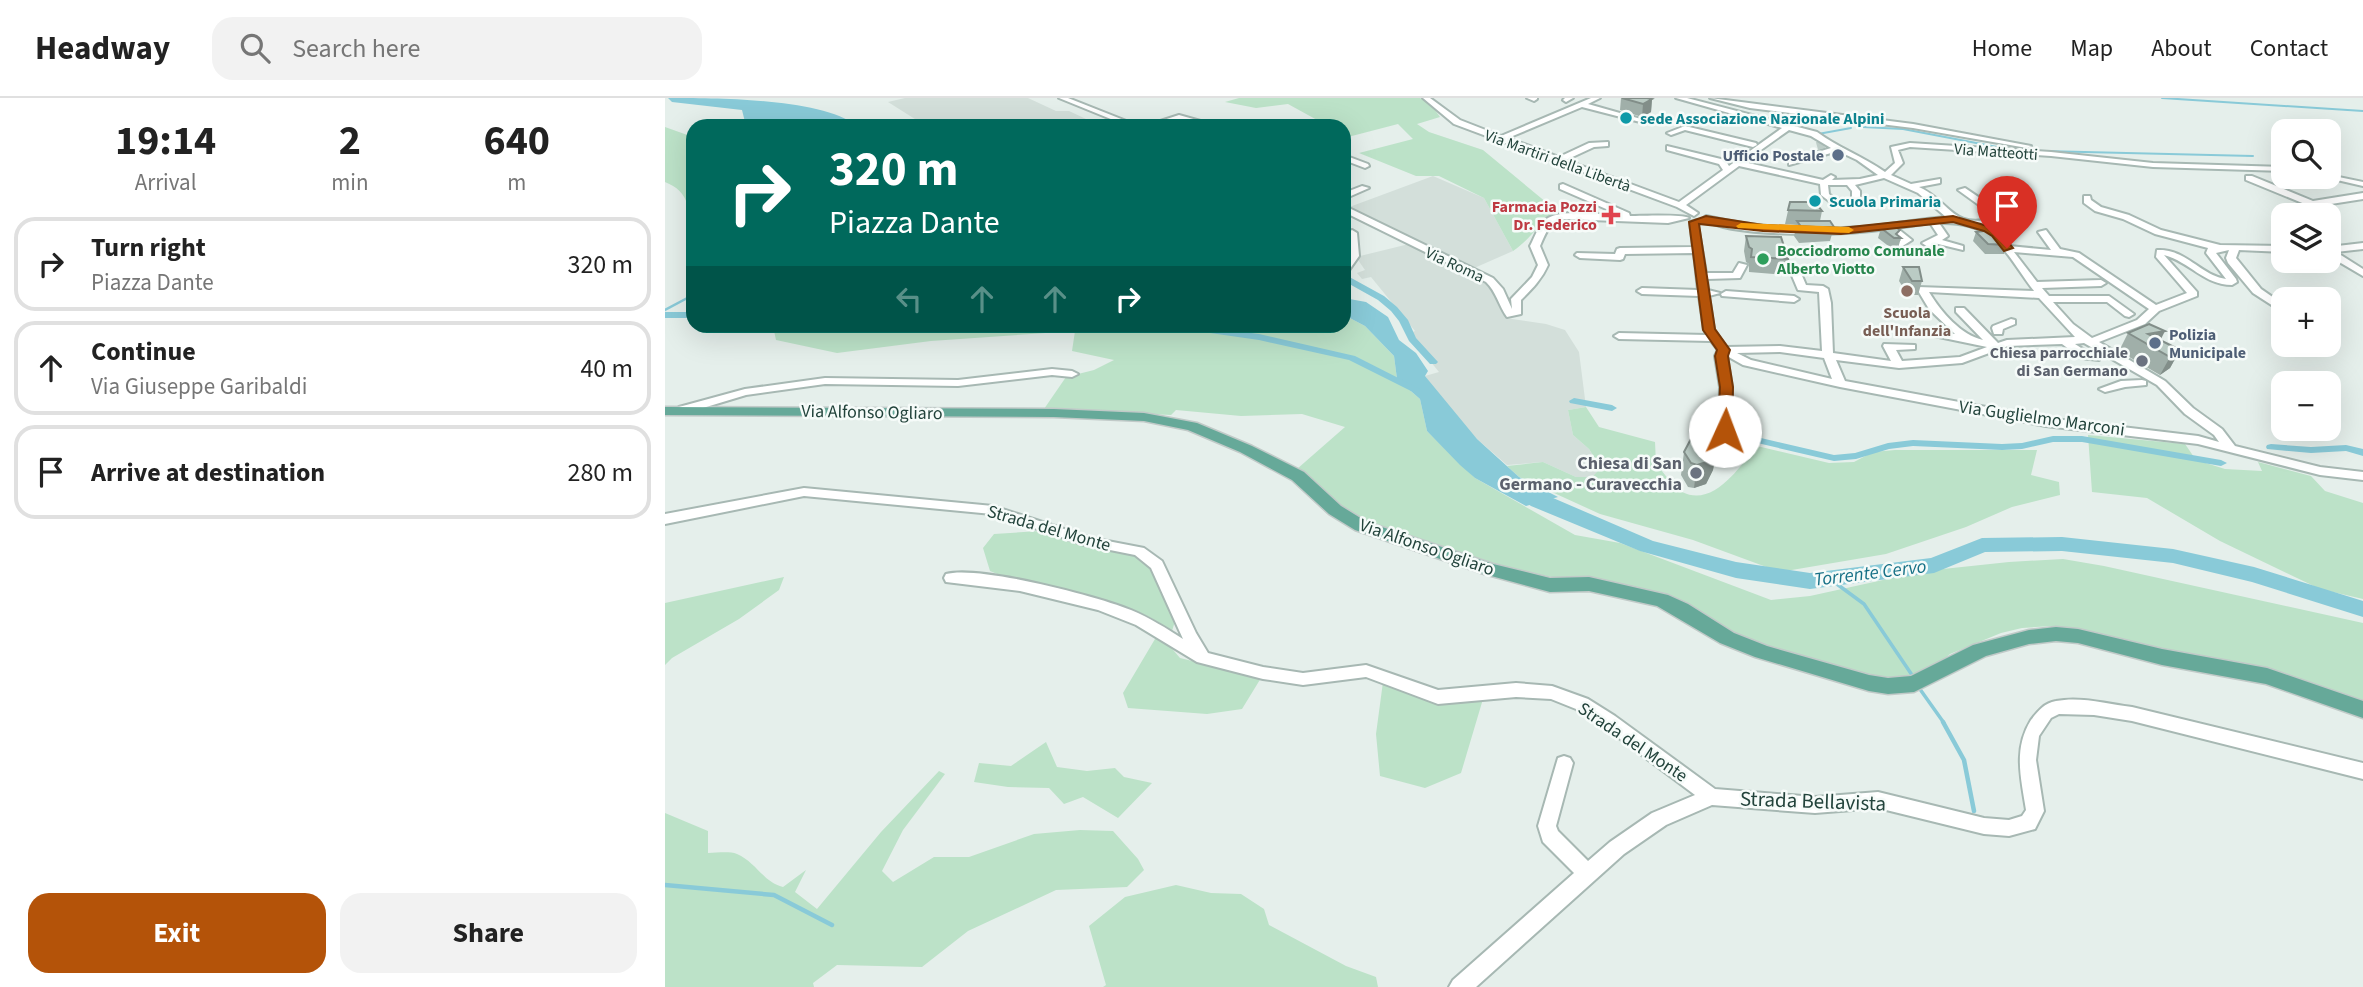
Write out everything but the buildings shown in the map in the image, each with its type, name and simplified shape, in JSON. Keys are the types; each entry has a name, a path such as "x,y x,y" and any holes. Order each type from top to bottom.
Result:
{"main road":[{"name":"Via Alfonso Ogliaro","path":"672,412 1144,417 1192,426 1221,436 1298,476 1335,510 1361,526 1490,570 1550,585 1589,584 1661,600 1681,609 1727,638 1762,652 1869,683 1903,686 1923,680 1980,650 2009,641 2056,634 2077,636 2162,657 2267,676 2363,710"}],"street":[{"name":"Via Martiri della Libertà","path":"1426,98 1457,122 1679,205 1691,218"},
{"path":"1500,139 1597,98"},
{"path":"1679,98 1814,134 1823,145"},
{"path":"1713,98 1753,106 1913,125 2027,146 2051,154"},
{"path":"1739,98 1773,114 1772,122"},
{"path":"1067,99 1117,119"},
{"path":"1582,106 1644,121"},
{"path":"1457,122 1474,116"},
{"path":"1670,148 1725,156 1758,144 1788,127"},
{"path":"1671,132 1685,128 1758,144"},
{"path":"1558,161 1592,145 1605,144"},
{"path":"1679,205 1728,171 1758,144"},
{"path":"1805,152 1823,145 1838,148 1860,158 1885,176 1914,191 1953,219"},
{"name":"Via Matteotti","path":"1885,176 1898,165 1899,160 1894,149 1910,145 2051,154 2153,166 2271,169"},
{"path":"1792,163 1838,148"},
{"path":"1725,156 1728,171"},
{"path":"1351,160 1365,166"},
{"path":"1737,163 1824,183 1850,184 1885,176"},
{"path":"1824,183 1833,176"},
{"path":"2249,178 2312,204 2363,196"},
{"path":"1914,191 1937,181"},
{"path":"2341,181 2363,184"},
{"path":"1824,183 1825,195 1833,201 1857,202 1856,191 1850,184"},
{"path":"2341,185 2363,196"},
{"path":"1563,187 1634,219"},
{"path":"1351,192 1364,188"},
{"path":"1962,190 1999,215 1997,220 1984,227"},
{"path":"2087,198 2087,201 2098,209 2126,216 2158,232 2217,247 2271,248"},
{"name":"Via Roma","path":"1351,213 1470,272 1486,277 1499,289 1511,316 1517,312 1516,299 1536,281 1542,270 1543,265 1535,246 1551,220 1565,216 1691,218 1733,225 1841,231 1890,227"},
{"path":"1895,214 1927,235 1919,237"},
{"path":"1691,218 1702,276 1709,293 1709,330 1723,350"},
{"path":"1890,227 1953,219 1984,227 1996,234 2046,297 2087,341 2151,382 2218,432 2229,446"},
{"path":"1933,221 1943,236 1935,245 1960,248"},
{"path":"1890,227 1907,240 1901,244"},
{"path":"1351,233 1381,228"},
{"path":"2043,232 2058,253"},
{"path":"2341,249 2363,246"},
{"path":"1938,334 2001,341 2087,341 2141,322 2155,309 2193,294 2159,255 2160,252 2181,258 2218,281 2232,282 2211,253 2217,247"},
{"path":"2235,247 2231,258 2233,263 2257,291 2271,301"},
{"path":"2007,248 2068,252 2094,265 2155,309"},
{"path":"1580,256 1620,257 1620,251 1698,250"},
{"path":"2341,259 2363,273"},
{"path":"1702,276 1737,275 1742,265"},
{"path":"1795,271 1802,288 1823,289 1828,354 1840,384"},
{"path":"2036,285 2101,283"},
{"path":"1965,338 1930,302 1919,284 2046,297 2109,299 2129,314"},
{"path":"1642,290 1709,293"},
{"path":"1726,294 1794,299"},
{"path":"1960,310 2001,341"},
{"path":"2001,341 1997,328 2011,322"},
{"path":"1619,336 1714,338"},
{"path":"1723,350 1780,349 1899,365 1962,360 2001,341"},
{"path":"2066,342 2085,356 2095,358"},
{"path":"1899,365 1888,346 1911,347"},
{"path":"1723,350 1721,356 1726,387 1725,431"},
{"name":"Via Guglielmo Marconi","path":"1723,350 1765,369 1840,384 2046,422 2144,432 2229,446 2320,471 2363,476"},
{"path":"672,412 745,392 825,382 958,383 1052,372 1072,374"},
{"path":"2105,389 2119,387 2121,384 2151,382"},
{"name":"Strada del Monte","path":"665,519 804,492 993,510 1090,542 1139,551 1157,565 1189,635 1203,658 1263,673 1303,679 1366,671 1438,697 1516,690 1552,693 1582,704 1609,721 1711,797"},
{"path":"951,579 965,578 1005,585 1115,609 1141,621 1203,658"},
{"name":"Strada Bellavista","path":"1460,987 1617,848 1659,819 1711,797 1815,805 1878,800 1984,826 2009,828 2028,823 2035,811 2027,760 2031,735 2045,713 2057,707 2094,708 2132,714 2363,771"},
{"path":"1564,763 1547,826 1550,836 1588,874"}],"shaded area":[{"path":"905,98 1028,98 1056,111 1069,111 1086,119 915,119 888,102"},
{"path":"1433,176 1484,198 1513,251 1472,269 1490,282 1505,318 1546,324 1565,330 1579,352 1586,407 1568,410 1573,435 1589,449 1601,469 1592,477 1576,477 1543,462 1507,465 1477,439 1445,404 1425,376 1439,372 1408,334 1415,331 1371,277 1362,279 1357,273 1365,270 1356,257 1409,244 1351,213 1351,206"}],"green space":[{"path":"1239,98 1420,98 1430,103 1440,117 1417,124 1429,132 1483,150 1558,212 1513,251 1484,198 1439,176 1416,176 1359,153 1413,139 1398,124 1351,136 1351,119 1315,119 1288,104 1256,108 1225,102"},
{"path":"665,127 686,134 686,202 679,191 665,182"},
{"path":"1351,319 1365,326 1394,356 1397,379 1420,399 1427,431 1475,478 1575,535 1620,543 1771,600 1810,596 1924,571 2009,562 2063,559 2104,566 2363,623 2363,702 2292,676 2051,626 2001,633 1950,654 1925,676 1885,683 1765,647 1732,634 1688,605 1493,565 1367,522 1342,507 1297,469 1345,427 1302,414 1241,416 1176,410 1171,415 1044,409 1066,377 1094,370 1114,360 1072,351 1075,333 1351,333"},
{"path":"774,333 1046,333 931,341 837,353 776,340"},
{"path":"1586,407 1599,427 1655,442 1656,463 1679,490 1694,495 1715,490 1734,474 1757,446 1829,463 1854,462 1873,452 1895,450 2037,450 2031,475 2059,482 2060,495 2012,507 1966,527 1886,554 1780,572 1693,540 1600,514 1519,477 1507,466 1543,462 1576,477 1592,477 1601,468 1589,449 1573,435 1568,410"},
{"path":"2088,435 2185,444 2196,460 2225,469 2262,471 2258,462 2311,476 2325,491 2363,503 2363,599 2320,589 2220,541 2147,498 2092,492"},
{"path":"1039,531 1133,553 1153,567 1176,618 1168,644 1180,658 1261,678 1242,709 1207,714 1128,708 1123,693 1155,639 1160,623 1135,610 1108,601 990,571 983,548 994,534"},
{"path":"784,577 779,590 739,619 672,658 665,665 665,603"},
{"path":"1383,682 1483,699 1461,773 1425,788 1380,776 1376,734"},
{"path":"1046,742 1057,767 1087,771 1115,768 1124,777 1152,783 1118,818 1083,797 1064,804 1049,788 1008,787 974,782 979,763 1011,766"},
{"path":"939,771 945,774 903,830 882,871 893,882 934,857 969,857 1034,834 1080,830 1113,831 1138,859 1144,870 1127,887 1056,890 968,931 922,967 837,965 813,983 814,987 665,987 665,813 708,831 708,853 737,854 783,887 806,870 795,892 817,909 881,832"},
{"path":"1176,885 1211,893 1241,894 1264,909 1269,925 1346,966 1376,977 1378,987 1103,987 1106,985 1089,926 1125,897"}],"water":[{"path":"668,98 740,99 794,105 845,119 744,119 742,110 672,102"},
{"path":"1351,299 1366,302 1388,317 1399,340 1416,353 1428,371 1425,376 1477,439 1519,477 1558,497 1526,506 1475,478 1460,465 1427,431 1420,399 1397,379 1394,356 1365,326 1351,319"}],"waterway":[{"path":"2162,98 2363,111"},
{"path":"1863,127 1903,129 2013,150"},
{"path":"1818,134 1851,128"},
{"path":"2042,151 2253,156"},
{"path":"1351,281 1381,298 1394,309 1412,339 1433,362"},
{"path":"665,310 686,299"},
{"path":"665,315 686,315"},
{"path":"1231,333 1352,358 1415,389"},
{"path":"1574,401 1612,408"},
{"path":"1727,433 1834,458 1856,456 1888,446 1913,443 2002,447 2022,446 2053,439 2082,439 2221,463"},
{"path":"2271,447 2311,450 2346,448 2363,453"},
{"name":"Torrente Cervo","path":"1516,488 1538,501 1647,546 1736,570 1810,581 1934,565 1982,545 2062,544 2173,556 2254,575 2363,609"},
{"path":"1830,579 1864,604 1914,678"},
{"path":"1917,685 1944,723"},
{"path":"1943,722 1964,760 1974,811"},
{"path":"665,885 774,895 832,925"}],"tunnel":[{"path":"1817,146 1824,144"}],"slow traffic":[{"path":"1741,226 1849,230"}],"place":[{"name":"sede Associazione Nazionale Alpini","path":"1626,118"},
{"name":"Ufficio Postale","path":"1838,155"},
{"name":"Scuola Primaria","path":"1815,201"},
{"name":"Farmacia Pozzi Dr. Federico","path":"1611,215"},
{"name":"Bocciodromo Comunale Alberto Viotto","path":"1763,259"},
{"name":"Scuola dell'Infanzia","path":"1907,291"},
{"name":"Polizia Municipale","path":"2155,343"},
{"name":"Chiesa parrocchiale di San Germano","path":"2142,361"},
{"name":"Chiesa di San Germano - Curavecchia","path":"1696,473"}],"route":[{"path":"1725,431 1726,387 1721,356 1723,350 1709,330 1694,222 1706,219 1763,228 1841,231 1953,219 1988,229 1996,234 2007,248"}]}
